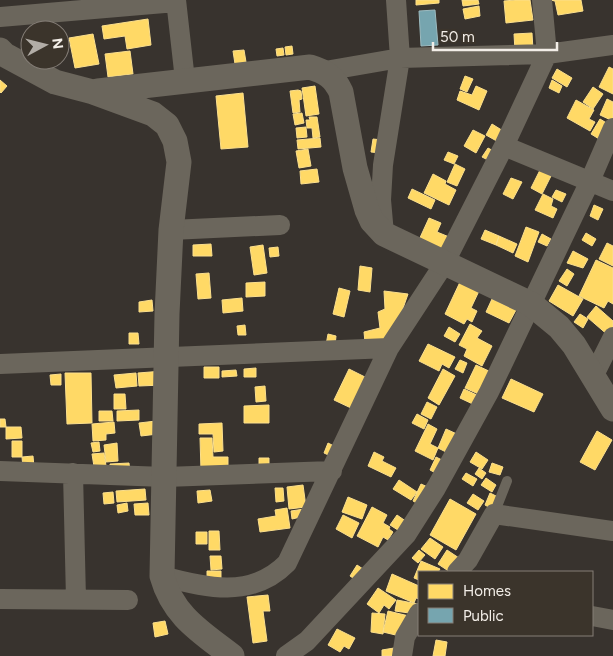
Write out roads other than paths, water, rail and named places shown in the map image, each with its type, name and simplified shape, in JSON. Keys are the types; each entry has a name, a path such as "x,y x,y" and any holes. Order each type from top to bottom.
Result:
{"street":[{"path":"384,234 382,200 383,165 400,58 396,0"},
{"path":"162,576 192,584 224,588 260,583 276,574 287,563 389,348 444,264 504,146 547,54 542,0"},
{"path":"0,17 176,1 185,80"},
{"path":"93,92 310,67 325,71 400,58 547,54 613,45"},
{"path":"0,50 5,55 42,77 70,87 93,92 153,114 167,125 175,141 178,162 171,230 166,356 162,576 175,608 204,635 232,656"},
{"path":"325,71 335,80 341,92 355,168 372,221 384,234 531,304 559,326 594,375 613,409"},
{"path":"286,656 307,640 406,534 436,488 484,401 590,181 613,128"},
{"path":"504,146 613,192"},
{"path":"171,230 280,225"},
{"path":"594,375 613,337"},
{"path":"0,364 389,348"},
{"path":"0,471 165,477 332,471"},
{"path":"73,473 76,599"},
{"path":"458,571 468,560 494,514 613,531"},
{"path":"0,599 128,600"},
{"path":"402,656 405,637 418,615"},
{"path":"593,616 613,620"}],"lane":[{"path":"494,514 508,481"}]}
